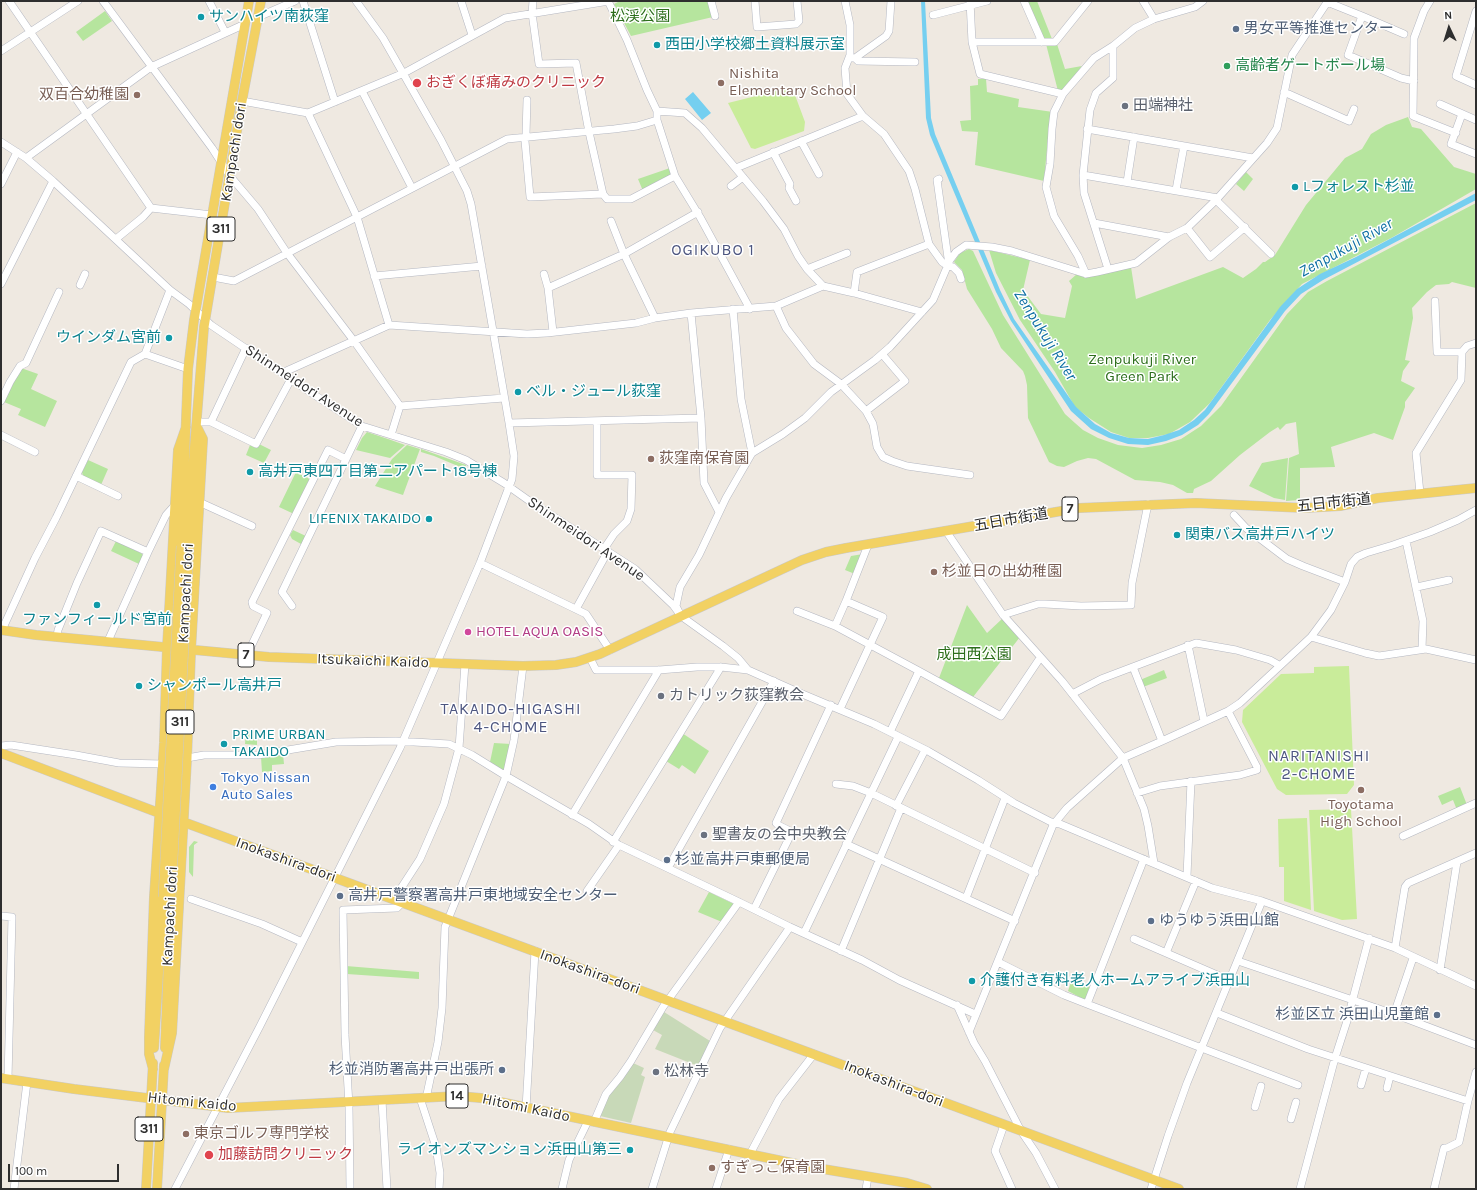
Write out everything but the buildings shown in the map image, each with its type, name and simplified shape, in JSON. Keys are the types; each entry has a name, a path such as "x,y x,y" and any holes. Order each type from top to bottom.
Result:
{"main road":[{"name":"Kampachi dori","path":"157,1189 164,1069 185,546 188,369 196,311 249,1"},
{"name":"Kampachi dori","path":"146,1189 185,546 197,424 200,371 206,319 242,101 261,1"},
{"path":"164,1069 172,1033 184,822 191,650 203,439 197,424"},
{"path":"153,1069 149,1054 149,1036 159,813 163,764 167,648 178,450 186,427"},
{"name":"五日市街道","path":"680,616 802,560 826,552 1079,508 1196,503 1304,508 1340,506 1378,498 1476,488"},
{"name":"Itsukaichi Kaido","path":"57,636 247,655 524,666 566,664 590,658 610,650 680,616"},
{"name":"7","path":"2,630 57,636"},
{"name":"Inokashira-dori","path":"1,753 159,813 1179,1189"},
{"name":"Hitomi Kaido","path":"4,1079 217,1107 248,1107 458,1096 476,1097 811,1167 907,1183 927,1189"}],"street":[{"path":"9,1 151,208 212,215"},
{"path":"1,51 78,1"},
{"path":"103,1 212,148 230,176 258,209 287,253 354,341 400,406"},
{"path":"209,1 225,32"},
{"path":"258,17 295,1"},
{"path":"303,1 335,102"},
{"path":"175,1189 403,741 480,563 510,487 514,468 514,456 509,423 471,204 467,191 404,73 383,38 356,1"},
{"path":"461,1 472,35"},
{"path":"533,1 532,13 539,64 576,62 589,132 603,194 606,199 630,199 675,176"},
{"path":"242,101 308,112 404,73 505,18 608,1 627,40 646,90 657,112 658,120 675,176 698,212 750,308"},
{"path":"710,1 715,16"},
{"path":"754,1 757,27 796,24 799,21 797,1"},
{"path":"845,1 850,25 852,58"},
{"path":"891,1 889,31 886,36 852,58 845,68 847,94 863,116 884,134 909,171 929,244 942,262 949,263 959,272 961,279"},
{"path":"933,15 970,3 987,1"},
{"path":"1024,1 1042,42"},
{"path":"972,42 1055,42 1088,1"},
{"path":"1143,1 1154,19"},
{"path":"1086,274 1078,256 1054,216 1046,187 1050,164 1054,112 1063,94 1094,58 1113,46 1135,28 1154,19 1195,7 1203,1"},
{"path":"1430,1 1424,11 1414,38 1413,116 1456,133"},
{"path":"680,616 676,606 680,587 699,554 740,471 752,453 783,434 805,418 841,384 882,354 933,300 949,263 962,248 966,246 988,247 1012,251 1086,274 1136,262 1169,237 1187,228 1217,199 1267,143 1277,128 1292,55 1327,2 1404,34"},
{"path":"970,3 972,42 980,74 1063,94"},
{"path":"1476,11 1456,76 1476,85"},
{"path":"1362,16 1348,55 1401,78 1414,81"},
{"path":"26,158 151,67 245,24"},
{"path":"1108,269 1084,193 1083,175 1087,129 1093,97 1113,78 1113,46"},
{"path":"852,58 858,61 915,62"},
{"path":"362,91 412,188"},
{"path":"1284,92 1349,121 1354,109"},
{"path":"527,100 524,141 530,197 603,194"},
{"path":"1440,104 1476,120"},
{"path":"308,112 356,217 388,325"},
{"path":"657,112 685,113 702,128 784,229 807,270 823,286 922,312"},
{"path":"1462,114 1451,144 1476,154"},
{"path":"736,168 863,116"},
{"path":"213,277 234,281 507,139 589,132 636,126 658,120"},
{"path":"1087,129 1253,158"},
{"path":"1127,182 1134,137"},
{"path":"801,141 819,174"},
{"name":"Shinmeidori Avenue","path":"1,142 26,158 53,181 170,290 206,319 246,348 362,426 446,452 466,460 510,487 635,569 673,605 680,616 723,646 738,658 748,670"},
{"path":"1176,190 1184,146"},
{"path":"1,184 17,152"},
{"path":"772,152 790,184 789,188 796,201"},
{"path":"1083,175 1176,190 1217,199 1271,254"},
{"path":"731,186 743,177"},
{"path":"939,179 937,180 949,263"},
{"path":"1,284 53,181"},
{"path":"116,239 143,217 151,208"},
{"path":"548,288 624,254 698,212"},
{"path":"611,221 624,254 655,318"},
{"path":"1094,223 1169,237"},
{"path":"1187,228 1210,257 1245,227"},
{"path":"854,293 857,272 929,244"},
{"path":"807,270 847,253"},
{"path":"374,276 482,266"},
{"path":"80,285 85,274"},
{"path":"544,274 548,288 553,332"},
{"path":"282,373 388,325 527,334 553,332 636,323 655,318 691,313 776,306 823,286"},
{"path":"2,630 35,558 131,362 145,354 170,290"},
{"path":"1,401 20,366 26,363 59,292"},
{"path":"1434,302 1437,352 1462,352"},
{"path":"776,306 786,328 814,364 841,384 866,411 873,424 877,447 883,457 907,466 970,475"},
{"path":"733,309 741,399 752,453"},
{"path":"691,313 701,418 704,483 719,512"},
{"path":"1420,493 1416,453 1461,380 1462,352 1467,346 1476,343"},
{"path":"211,422 246,348"},
{"path":"145,354 188,369"},
{"path":"866,411 906,381 882,354"},
{"path":"197,424 211,422 256,444 291,379"},
{"path":"400,406 504,398"},
{"path":"391,435 400,406"},
{"path":"509,423 701,418"},
{"path":"576,609 614,534 627,521 630,509 632,475 597,475 597,421"},
{"path":"292,606 282,592 362,426"},
{"path":"1,435 35,452"},
{"path":"247,655 267,613 253,606 252,602 324,457 328,450 346,459"},
{"path":"76,476 118,496"},
{"path":"199,502 252,526"},
{"path":"1003,615 1017,610 1045,604 1081,606 1131,605 1132,583 1148,504"},
{"path":"108,641 166,515 175,505"},
{"path":"969,1032 1055,823 1067,808 1123,758 1228,711 1240,703 1279,665 1311,637 1331,610 1345,582 1351,564 1357,557 1406,541 1458,520 1476,510"},
{"path":"1234,515 1246,528 1287,559 1345,582"},
{"path":"57,636 77,582 101,531 148,552"},
{"path":"946,531 1003,615 1040,658 1056,674 1123,758 1144,809 1154,863"},
{"path":"1406,541 1423,621 1422,650"},
{"path":"835,626 868,545"},
{"path":"480,563 586,614 610,650"},
{"path":"1417,587 1449,580"},
{"path":"840,709 883,617 846,601"},
{"path":"797,611 835,626 870,644 1001,716 1040,658"},
{"path":"1311,637 1379,656 1422,650 1476,660"},
{"path":"1072,694 1101,679 1196,643 1236,650 1270,660 1279,665"},
{"path":"1188,645 1204,721"},
{"path":"590,658 596,670 659,670 697,667 721,667 748,670 890,732 978,780 1006,798 1055,823 1220,890 1262,901 1369,938 1476,986"},
{"path":"350,1189 349,1102 345,1035 342,910 396,908 398,901 420,860 444,804 459,748 465,664"},
{"path":"439,1189 440,1173 436,1147 424,1098 427,1094 438,1042 442,1008 445,927 506,776 514,740 524,666"},
{"path":"587,891 721,667"},
{"path":"1133,667 1162,741"},
{"path":"572,815 659,670"},
{"path":"890,732 919,671"},
{"path":"668,868 774,681"},
{"path":"754,909 792,832 776,823 831,705"},
{"path":"1137,793 1160,786 1240,775 1257,770 1257,767 1228,711"},
{"path":"804,933 898,737"},
{"path":"187,758 204,755 258,755 336,742 403,741 449,744 459,748 597,829 616,843 840,950 899,980 976,1014"},
{"path":"1,746 11,745 119,763 163,764"},
{"path":"840,950 898,807 925,750"},
{"path":"1187,876 1191,781"},
{"path":"836,784 853,786 871,793 1035,873"},
{"path":"966,898 1006,798"},
{"path":"1402,836 1476,804"},
{"path":"846,844 1015,921"},
{"path":"1394,948 1405,887 1408,883 1476,853"},
{"path":"1087,1004 1144,859"},
{"path":"1440,970 1457,862"},
{"path":"1166,953 1196,881"},
{"path":"191,899 262,924 302,942"},
{"path":"1151,1189 1187,1083 1262,901"},
{"path":"562,1189 568,1160 606,1094 627,1066 668,1001 739,902"},
{"path":"1,916 12,917 4,1079"},
{"path":"652,1189 668,1137 698,1071 720,1028 790,927"},
{"path":"1300,1189 1369,938"},
{"path":"1134,940 1230,981"},
{"path":"526,1108 535,952"},
{"path":"1394,1014 1412,958"},
{"path":"1238,960 1394,1014 1476,1045"},
{"path":"998,962 1064,995 1298,1085"},
{"path":"958,1005 969,1032 1021,1131 1036,1153 1055,1189"},
{"path":"1217,1013 1335,1058 1468,1101"},
{"path":"750,1154 779,1099 814,1054"},
{"path":"1361,1085 1366,1068"},
{"path":"1434,1189 1444,1148 1459,1142 1476,1072"},
{"path":"1387,1088 1390,1076"},
{"path":"14,1189 27,1082"},
{"path":"1255,1107 1261,1086"},
{"path":"382,1100 387,1189"},
{"path":"1290,1119 1296,1102"},
{"path":"1004,1125 994,1151 1012,1189"},
{"path":"716,1189 729,1149"},
{"path":"866,1189 868,1177"}],"green space":[{"name":"松渓公園","path":"620,1 708,1 713,17 631,36 614,4"},
{"path":"1027,1 1037,1 1052,39 1042,37"},
{"path":"105,11 112,21 83,41 76,32"},
{"path":"1046,44 1057,44 1065,69 1082,66 1063,91 1058,91"},
{"path":"978,79 986,79 987,92 1019,99 1018,107 1053,112 1049,128 1044,181 975,165 978,132 962,131 960,121 971,120 970,86 978,85"},
{"path":"792,87 805,122 804,131 755,149 751,148 728,103"},
{"name":"Zenpukuji River Green Park","path":"1408,117 1412,127 1421,129 1454,167 1476,174 1476,189 1393,237 1302,284 1270,320 1210,403 1190,422 1169,434 1148,438 1129,438 1111,432 1075,407 1055,372 1020,320 996,273 989,250 1030,260 1023,290 1041,314 1065,318 1072,286 1069,281 1077,274 1084,276 1131,267 1136,299 1223,267 1243,278 1263,262 1275,255 1306,205 1345,158 1362,149 1371,134 1386,125"},
{"path":"670,168 674,175 643,191 638,179"},
{"path":"1246,172 1253,179 1244,191 1236,184"},
{"name":"Zenpukuji River Green Park","path":"1476,203 1476,288 1452,282 1449,284 1436,285 1412,308 1413,318 1405,360 1410,361 1403,371 1401,381 1415,388 1405,402 1405,407 1393,440 1374,433 1331,447 1335,467 1300,468 1300,500 1286,501 1289,458 1299,454 1296,422 1286,424 1280,430 1278,427 1270,432 1240,455 1211,481 1194,489 1193,493 1187,493 1173,485 1160,482 1135,480 1096,459 1088,458 1064,467 1057,466 1049,462 1028,418 1027,385 1023,371 1001,348 992,329 967,289 962,270 954,262 960,253 969,249 973,251 1003,315 1065,414 1083,430 1098,438 1118,445 1142,448 1161,445 1181,439 1201,426 1221,406 1287,314 1308,292"},
{"path":"21,368 38,374 31,389 57,401 45,427 18,415 21,409 4,402"},
{"path":"367,432 405,445 390,458 356,450"},
{"path":"259,444 271,450 264,463 246,455 250,445 257,448"},
{"path":"407,445 420,449 403,495 375,486 392,459"},
{"path":"421,449 466,465 465,469 421,452"},
{"path":"1288,458 1285,500 1274,498 1249,486 1262,463"},
{"path":"88,460 108,469 101,485 83,476 82,472"},
{"path":"296,472 310,479 294,514 279,507"},
{"path":"293,530 308,537 305,542 301,544 292,539 290,535"},
{"path":"116,541 143,555 139,564 111,551"},
{"path":"863,554 855,574 845,570 851,556"},
{"name":"成田西公園","path":"967,605 987,633 1003,618 1020,637 973,697 939,678"},
{"path":"1349,666 1354,785 1347,794 1286,795 1277,789 1242,722 1243,710 1281,674 1314,673 1314,667"},
{"path":"1164,670 1167,678 1143,687 1140,680"},
{"path":"246,731 257,731 257,745 245,744"},
{"path":"682,733 709,751 695,774 682,765 679,769 666,761"},
{"path":"494,743 511,744 504,771 490,762"},
{"path":"283,754 284,764 272,765 272,771 262,772 261,757"},
{"path":"1460,787 1467,805 1457,810 1453,800 1442,805 1438,796"},
{"path":"1351,809 1357,919 1342,920 1314,911 1309,810"},
{"path":"1307,818 1311,910 1284,901 1284,867 1279,867 1278,819"},
{"path":"194,841 198,842 194,845 193,877 189,872 189,847"},
{"path":"709,892 734,904 722,922 698,912"},
{"path":"346,966 419,972 419,979 347,974"},
{"path":"1072,979 1090,987 1085,1000 1068,991"},
{"path":"664,1012 710,1041 698,1066 655,1049 662,1035 653,1030"},
{"path":"633,1063 644,1068 641,1075 645,1077 631,1123 600,1116 608,1096"}],"water":[{"path":"921,1 925,1 931,118 935,134 1000,290 1014,319 1076,407 1095,424 1111,433 1129,438 1148,439 1179,430 1194,420 1205,410 1280,307 1297,289 1320,274 1356,257 1476,193 1476,200 1323,280 1301,294 1285,311 1209,414 1198,425 1182,435 1166,441 1148,445 1128,444 1109,438 1091,429 1071,411 1011,321 996,292 930,135 926,118"},
{"path":"693,92 711,113 702,120 685,99"}],"place":[{"name":"サンハイツ南荻窪","path":"201,17"},
{"name":"男女平等推進センター","path":"1236,29"},
{"name":"西田小学校郷土資料展示室","path":"657,45"},
{"name":"高齢者ゲートボール場","path":"1227,66"},
{"name":"おぎくぼ痛みのクリニック","path":"417,83"},
{"name":"Nishita Elementary School","path":"721,83"},
{"name":"双百合幼稚園","path":"137,95"},
{"name":"田端神社","path":"1125,106"},
{"name":"Lフォレスト杉並","path":"1295,187"},
{"name":"ウインダム宮前","path":"169,338"},
{"name":"ベル・ジュール荻窪","path":"518,392"},
{"name":"荻窪南保育園","path":"651,459"},
{"name":"高井戸東四丁目第二アパート18号棟","path":"250,472"},
{"name":"LIFENIX TAKAIDO","path":"429,519"},
{"name":"関東バス高井戸ハイツ","path":"1177,535"},
{"name":"杉並日の出幼稚園","path":"934,572"},
{"name":"ファンフィールド宮前","path":"97,605"},
{"name":"HOTEL AQUA OASIS","path":"468,632"},
{"name":"シャンポール高井戸","path":"139,686"},
{"name":"カトリック荻窪教会","path":"661,696"},
{"name":"PRIME URBAN TAKAIDO","path":"224,744"},
{"name":"Tokyo Nissan Auto Sales","path":"213,787"},
{"name":"Toyotama High School","path":"1361,790"},
{"name":"聖書友の会中央教会","path":"704,835"},
{"name":"杉並高井戸東郵便局","path":"667,860"},
{"name":"高井戸警察署高井戸東地域安全センター","path":"340,896"},
{"name":"ゆうゆう浜田山館","path":"1151,921"},
{"name":"介護付き有料老人ホームアライブ浜田山","path":"972,981"},
{"name":"杉並区立 浜田山児童館","path":"1437,1015"},
{"name":"杉並消防署高井戸出張所","path":"502,1070"},
{"name":"松林寺","path":"656,1072"},
{"name":"東京ゴルフ専門学校","path":"186,1134"},
{"name":"ライオンズマンション浜田山第三","path":"630,1150"},
{"name":"加藤訪問クリニック","path":"209,1155"},
{"name":"すぎっこ保育園","path":"712,1168"}],"district":[{"name":"OGIKUBO 1","path":"713,250"},
{"name":"TAKAIDO-HIGASHI 4-CHOME","path":"511,718"},
{"name":"NARITANISHI 2-CHOME","path":"1319,765"}],"water label":[{"name":"Zenpukuji River","path":"1346,248"},
{"name":"Zenpukuji River","path":"1045,335"}]}
